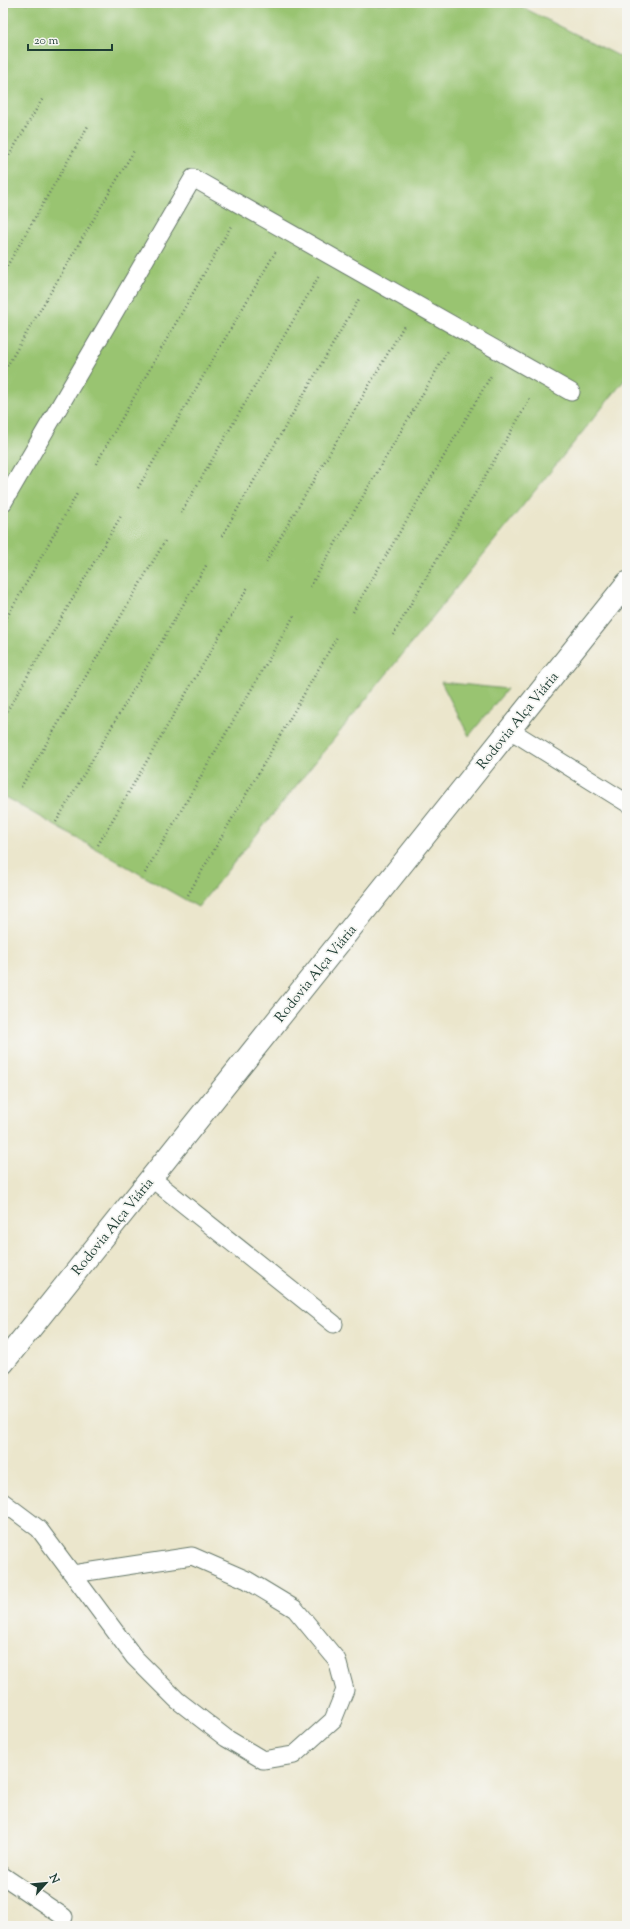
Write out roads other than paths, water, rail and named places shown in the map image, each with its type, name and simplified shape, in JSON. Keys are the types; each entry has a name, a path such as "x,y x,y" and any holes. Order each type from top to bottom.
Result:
{"highway":[{"name":"Rodovia Alça Viária","path":"3,1363 627,583"}],"lane":[{"path":"3,503 193,178 571,392"},
{"path":"510,730 627,803"},
{"path":"151,1178 334,1324"},
{"path":"3,1502 39,1529 134,1657 177,1700 226,1738 263,1760 294,1755 333,1720 345,1690 337,1660 295,1609 247,1580 192,1556 73,1574"},
{"path":"3,1876 64,1917"}]}
